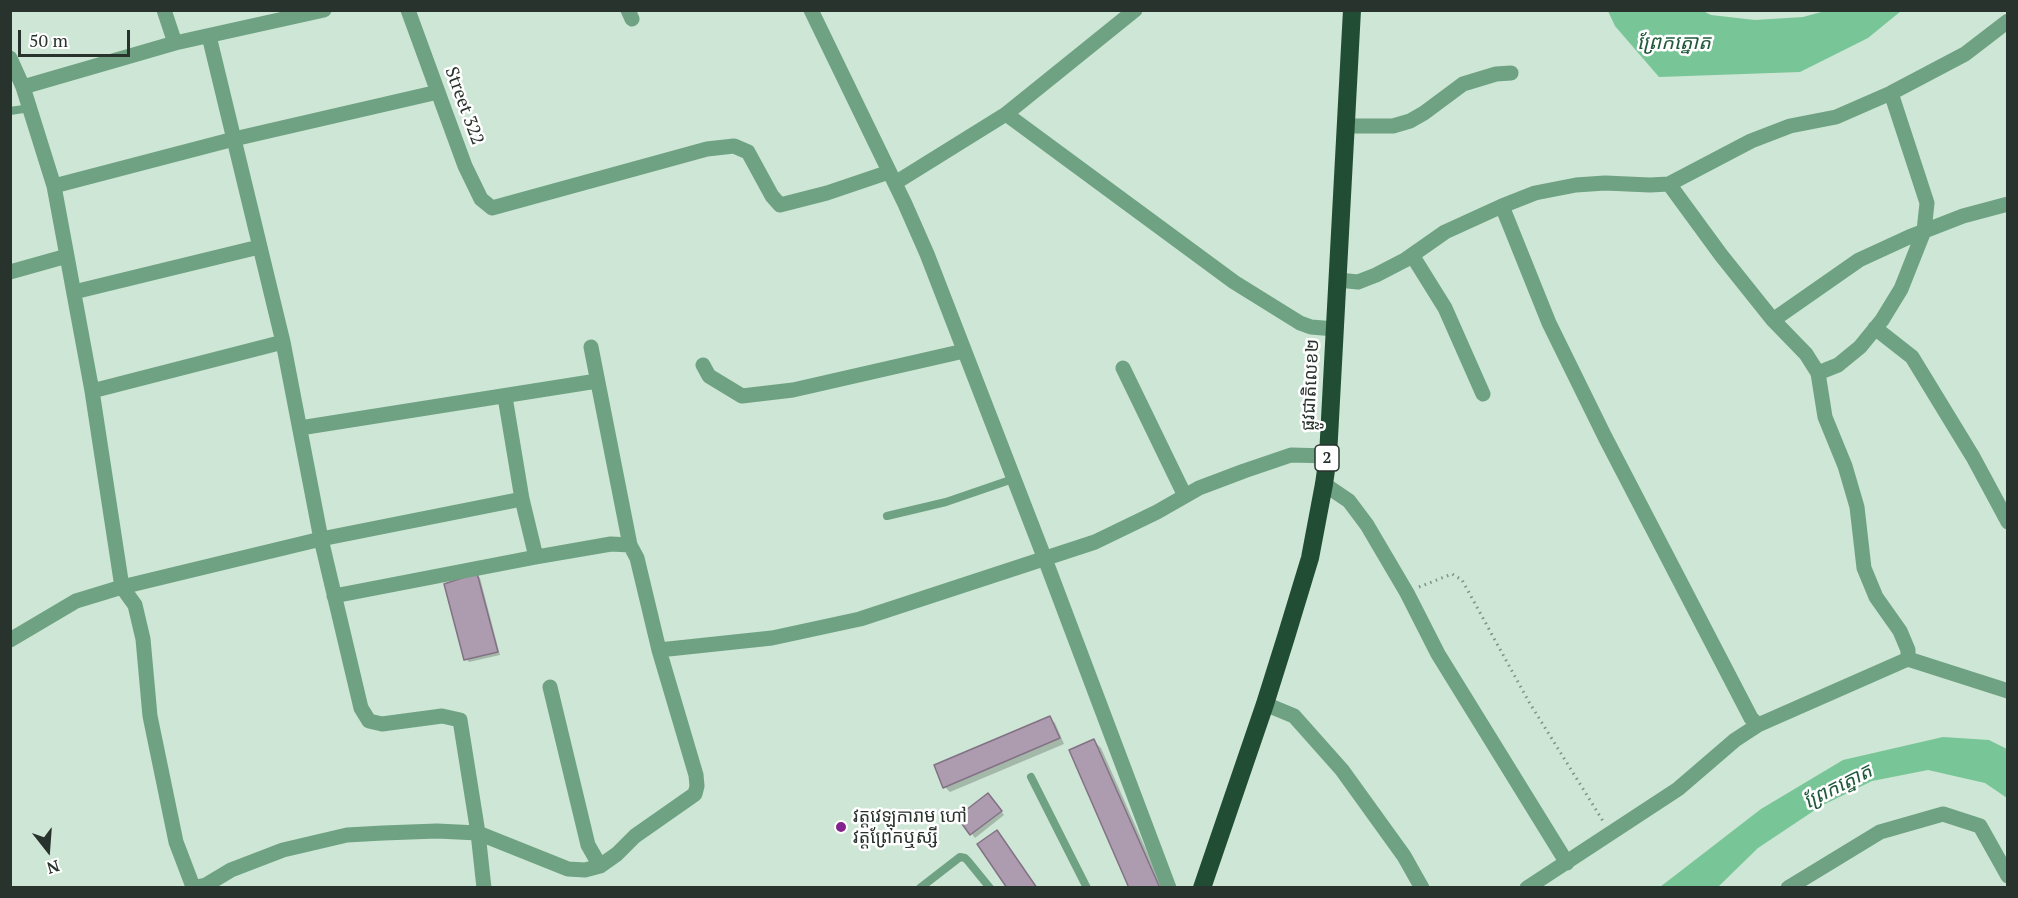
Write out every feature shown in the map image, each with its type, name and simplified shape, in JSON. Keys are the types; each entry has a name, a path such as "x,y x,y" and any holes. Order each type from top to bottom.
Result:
{"highway":[{"name":"ផ្លូវជាតិលេខ២","path":"1202,888 1265,704 1310,558 1324,484 1328,456 1345,126 1355,11"}],"street":[{"path":"164,10 175,43"},
{"path":"23,87 175,43 324,10"},
{"name":"Street 322","path":"408,10 465,166 481,199 492,208 708,149 734,146 748,152 772,196 780,205 892,178"},
{"path":"811,10 927,254 1169,888"},
{"path":"892,178 1006,114 1135,10"},
{"path":"1338,280 1358,282 1376,275 1412,255 1445,232 1535,193 1576,185 1605,183 1670,184 1751,141 1790,126 1836,117 1892,93 1965,54 2007,21"},
{"path":"209,36 283,342 321,539 361,708 369,721 382,724 442,716 460,720 478,833 484,888"},
{"path":"10,58 23,87 54,186 92,391 122,587 135,605 143,639 150,716 176,842 192,884 197,887 206,885 231,870 283,850 347,835 437,831 478,833 568,869 585,870 600,866 617,854 635,836 695,794 697,786 659,650 637,558 630,545 591,346"},
{"path":"1345,126 1393,126 1410,121 1462,84 1496,74 1511,73"},
{"path":"54,186 234,139 438,92"},
{"path":"1818,373 1838,365 1860,347 1875,328 1901,289 1924,231 1927,203 1917,165 1892,93"},
{"path":"1006,114 1234,282 1300,323 1311,327 1335,329"},
{"path":"1670,184 1720,255 1773,320 1806,354 1818,373 1825,417 1845,466 1857,507 1864,568 1876,597 1900,631 1908,650 1908,659"},
{"path":"1773,320 1859,260 1963,216 2007,204"},
{"path":"1502,206 1549,323 1751,718 1758,725"},
{"path":"74,292 259,247"},
{"path":"1412,255 1445,308 1483,394"},
{"path":"10,272 68,256"},
{"path":"1875,328 1912,357 1973,457 2007,522"},
{"path":"92,391 283,342"},
{"path":"703,365 709,376 742,396 793,390 964,351"},
{"path":"1123,368 1185,496"},
{"path":"300,428 597,381"},
{"path":"505,397 522,499 536,557"},
{"path":"659,650 772,638 860,619 1095,542 1199,488 1290,455 1328,456"},
{"path":"1324,484 1349,501 1366,525 1407,593 1438,654 1567,863"},
{"path":"10,640 76,601 122,587 321,539 522,499"},
{"path":"334,596 611,544 630,545"},
{"path":"1527,888 1678,789 1735,740 1758,725 1908,659 2007,692"},
{"path":"550,687 588,845 600,866"},
{"path":"1265,704 1294,716 1342,770 1404,856 1422,888"},
{"path":"1788,888 1880,832 1943,814 1980,826 2007,876"}],"lane":[{"path":"10,111 30,108"},
{"path":"887,516 946,502 1013,479"},
{"path":"1031,777 1087,888"},
{"path":"920,888 960,857 968,861 990,888"}],"path":[{"path":"1407,593 1452,574 1461,580 1529,702 1572,774 1612,834"}],"water":[{"name":"ព្រែកត្នោត","path":"1608,11 1703,11 1711,15 1755,20 1803,17 1825,11 1901,11 1868,38 1800,72 1659,77 1615,26"},
{"name":"ព្រែកត្នោត","path":"1943,737 1989,740 2007,749 2007,798 1985,783 1928,770 1872,781 1821,806 1758,848 1718,887 1660,887 1761,809 1843,760"}],"building":[{"path":"477,573 498,652 464,660 444,584"},
{"path":"1050,716 1060,738 943,788 934,765"},
{"path":"1094,739 1160,888 1129,888 1069,750"},
{"path":"988,793 1002,811 970,835 957,817"},
{"path":"997,830 1037,888 1007,888 977,844"}],"place":[{"name":"វត្តវេឡុការាម ហៅ វត្តព្រែកឬស្សី","path":"841,827"}]}
